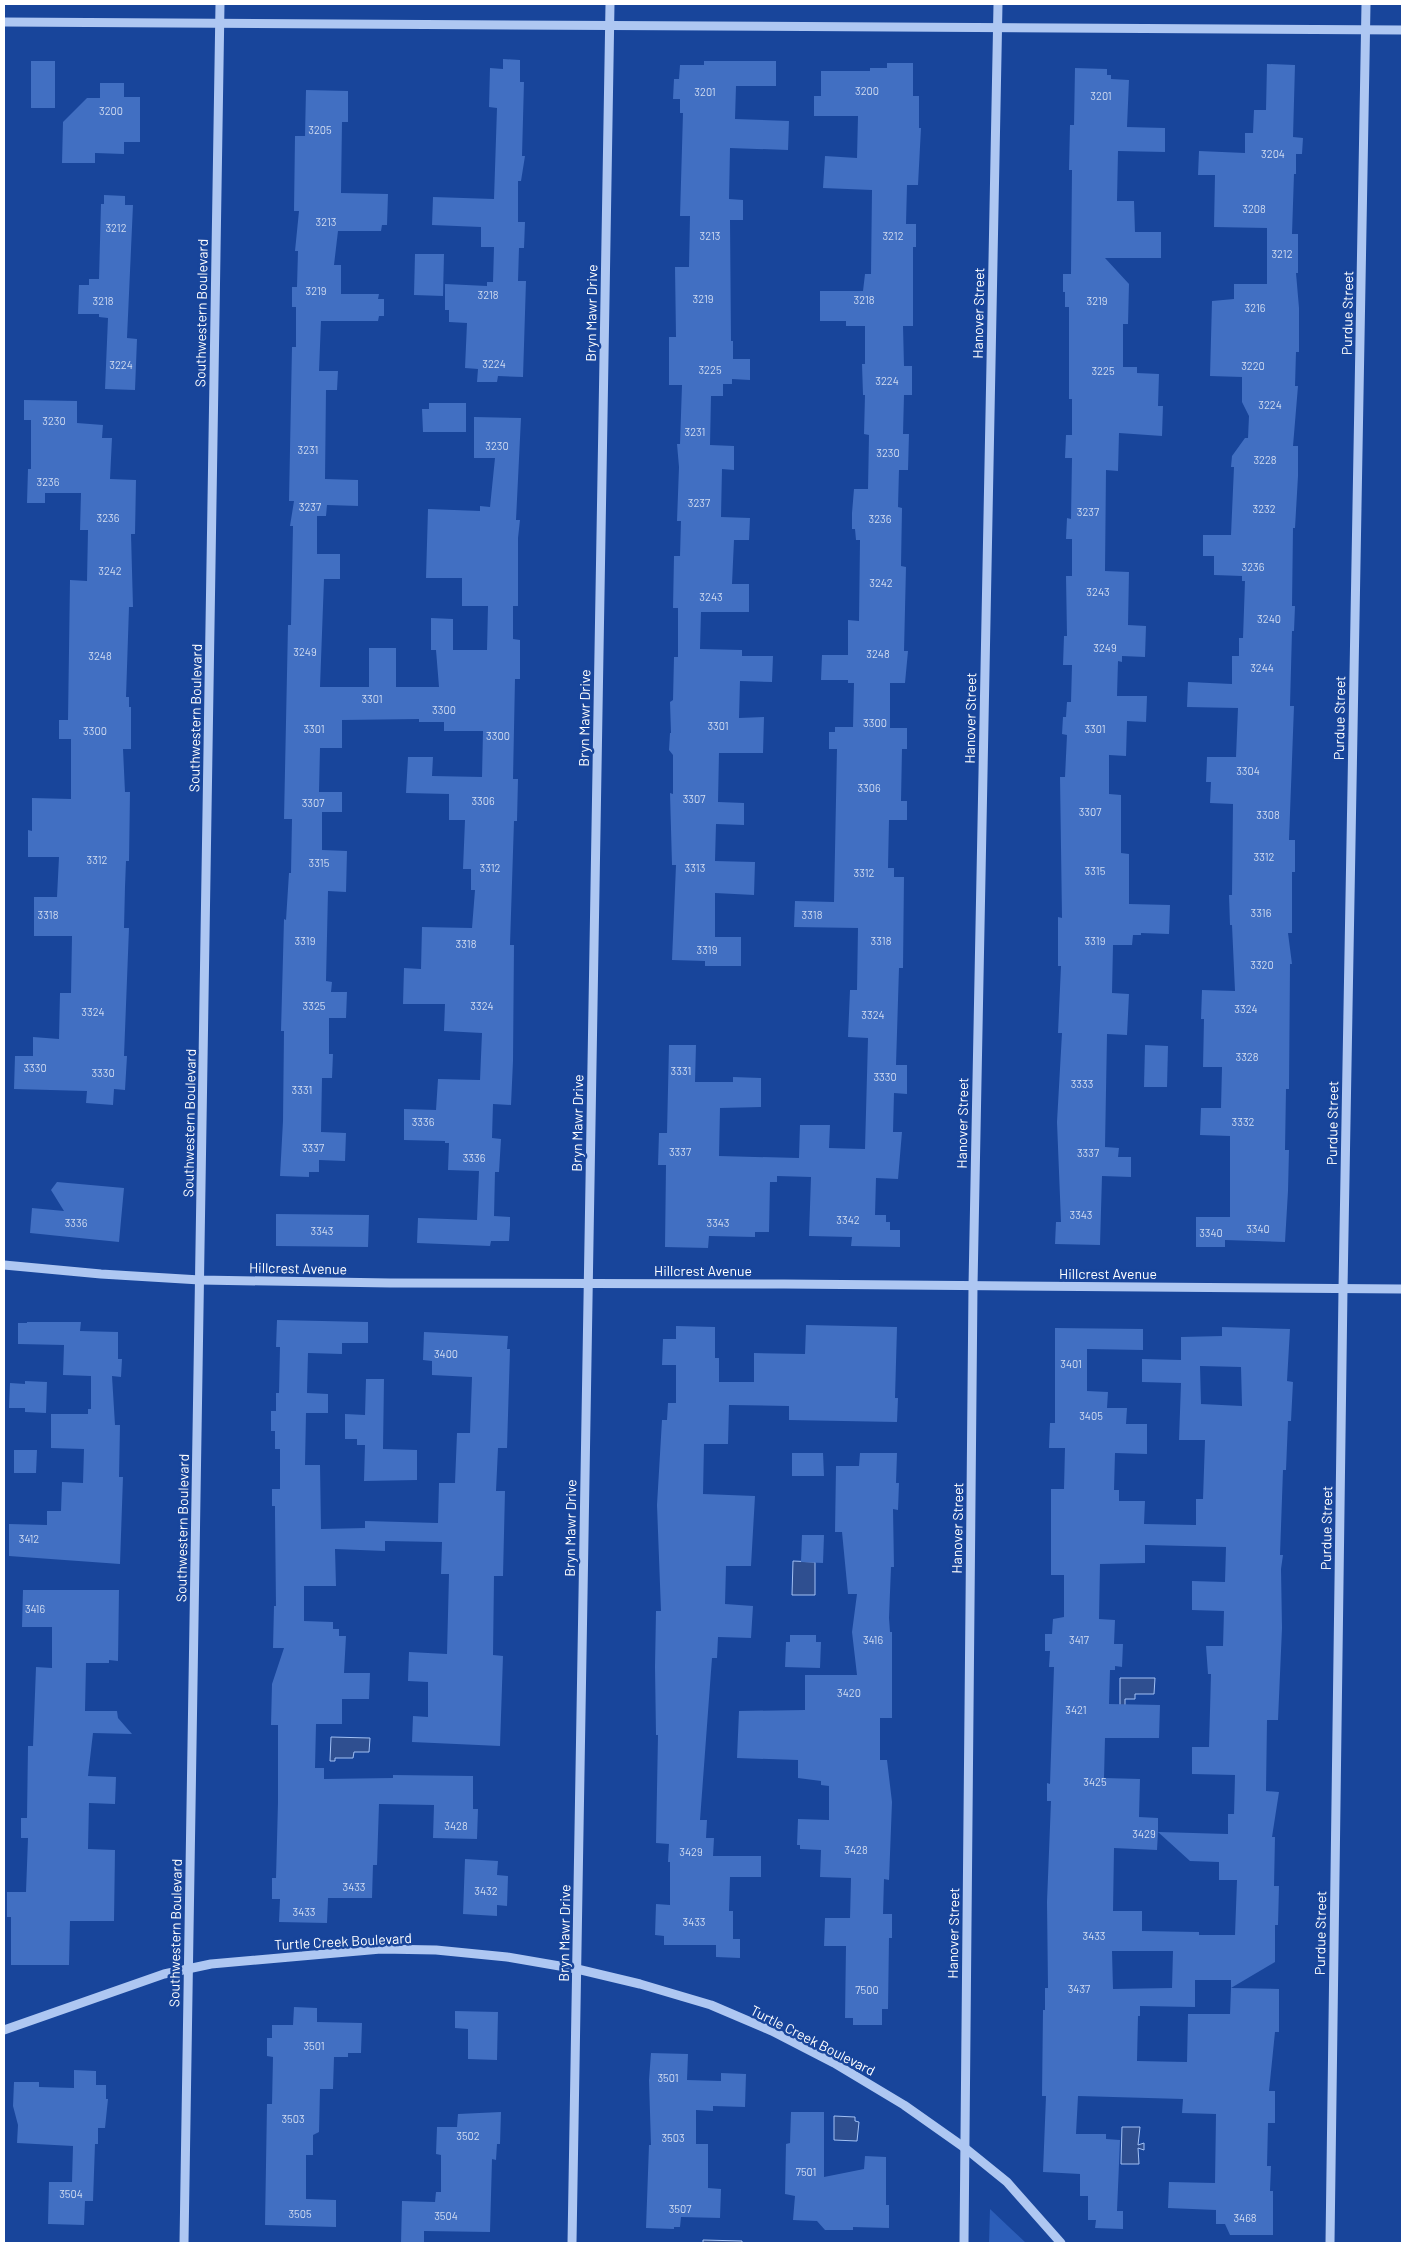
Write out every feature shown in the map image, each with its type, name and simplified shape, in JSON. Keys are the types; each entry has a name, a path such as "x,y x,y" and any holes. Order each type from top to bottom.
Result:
{"street":[{"name":"Southwestern Boulevard","path":"184,2243 220,4"},
{"name":"Bryn Mawr Drive","path":"572,2243 610,4"},
{"name":"Hanover Street","path":"964,2243 973,1286 998,4"},
{"name":"Purdue Street","path":"1330,2243 1343,1288 1366,4"},
{"path":"4,22 609,27 998,26 1191,30 1402,30"},
{"name":"Hillcrest Avenue","path":"4,1265 200,1280 1402,1289"},
{"name":"Turtle Creek Boulevard","path":"4,2030 164,1974 188,1968 231,1962 381,1949 436,1950 507,1957 577,1969 640,1984 711,2005 772,2031 834,2063 904,2105 965,2148 1007,2182 1061,2243"}],"shaded area":[{"path":"793,1561 815,1562 815,1595 792,1595"},
{"path":"1120,1678 1155,1678 1154,1694 1135,1694 1135,1699 1125,1699 1125,1706 1120,1706"},
{"path":"331,1737 370,1738 369,1752 354,1752 353,1758 335,1758 335,1761 330,1761"},
{"path":"834,2116 855,2117 855,2121 859,2122 857,2141 834,2140"},
{"path":"1122,2127 1140,2127 1138,2145 1144,2143 1144,2150 1138,2148 1139,2164 1121,2164"},
{"path":"990,2209 1026,2243 989,2243"},
{"path":"703,2240 742,2241 742,2243 703,2243"}],"building":[{"path":"503,59 520,60 520,82 524,82 522,156 525,156 521,181 518,181 518,222 525,222 524,248 519,248 518,281 526,281 523,377 498,376 497,382 477,382 478,369 465,368 467,323 449,322 449,310 445,310 445,284 487,286 487,282 493,282 494,247 481,247 481,227 432,225 433,197 494,199 497,108 489,107 490,68 503,69"},
{"path":"31,61 55,61 55,108 31,108"},
{"path":"704,61 776,61 776,86 736,86 735,119 789,121 788,150 730,148 729,199 743,200 743,220 730,220 731,341 733,341 733,359 750,359 750,380 732,379 732,384 723,384 723,396 711,396 710,445 734,446 734,470 722,469 721,517 750,518 749,540 734,540 732,584 749,584 749,612 701,612 700,649 742,650 742,656 773,656 772,682 740,681 739,718 764,717 763,753 719,753 718,802 744,803 744,825 716,824 715,861 755,862 754,895 715,893 715,937 741,937 741,966 705,966 705,961 672,960 676,865 672,865 670,793 673,794 673,755 669,750 671,733 670,702 673,700 674,657 678,657 678,608 673,608 674,556 680,556 681,521 677,521 679,467 677,444 680,444 682,385 669,385 669,337 676,337 675,267 689,267 690,216 680,216 683,113 680,113 680,99 673,99 674,79 679,79 680,65 704,65"},
{"path":"887,63 913,63 913,96 919,96 919,128 921,128 918,185 907,185 906,224 916,224 916,247 913,247 913,326 903,326 904,366 912,366 912,395 904,395 903,434 909,434 908,470 899,470 898,507 902,508 901,566 906,567 904,651 908,651 905,683 890,683 890,728 907,728 907,749 902,749 901,801 907,801 907,820 889,820 888,868 894,868 894,877 904,877 903,968 899,968 896,1065 907,1065 907,1094 894,1093 893,1132 902,1132 898,1179 876,1178 875,1215 886,1215 886,1222 890,1222 890,1230 900,1230 900,1247 851,1246 852,1237 809,1236 811,1177 777,1176 777,1182 770,1182 769,1232 755,1232 755,1237 709,1236 708,1248 665,1247 666,1165 658,1165 659,1133 667,1133 669,1045 696,1045 695,1082 733,1082 733,1077 761,1078 761,1107 720,1108 719,1156 799,1158 800,1125 830,1125 829,1148 865,1149 868,1038 848,1037 850,990 857,990 858,928 794,927 795,901 834,902 837,749 829,749 829,732 835,732 835,727 853,727 854,683 848,683 848,680 821,680 822,655 848,655 848,620 859,621 860,540 856,540 855,529 852,529 852,513 854,489 868,489 869,435 864,434 865,395 863,395 862,364 865,364 865,326 846,326 846,321 820,321 820,291 863,291 865,274 871,274 872,190 823,188 825,156 857,158 858,116 814,116 814,96 821,96 821,71 870,71 870,68 887,68"},
{"path":"1267,64 1295,65 1293,137 1303,138 1302,154 1296,154 1292,234 1298,234 1298,273 1296,273 1299,308 1299,352 1296,352 1295,386 1298,386 1293,446 1298,446 1298,476 1295,528 1293,528 1292,606 1295,606 1294,631 1292,631 1290,706 1294,706 1289,840 1295,840 1295,872 1292,872 1292,933 1288,933 1292,964 1290,964 1289,1089 1286,1089 1285,1150 1289,1150 1285,1242 1225,1240 1225,1247 1196,1247 1196,1217 1230,1217 1230,1136 1200,1135 1201,1108 1221,1108 1222,1067 1203,1067 1204,1019 1201,1019 1202,990 1235,991 1229,895 1232,895 1233,804 1210,803 1211,782 1206,782 1207,757 1236,757 1238,708 1187,707 1188,682 1232,684 1232,656 1239,656 1239,638 1243,638 1245,581 1242,581 1242,576 1214,575 1214,556 1203,556 1203,535 1231,535 1234,467 1231,467 1232,456 1245,438 1248,438 1249,416 1242,402 1242,377 1210,376 1212,301 1234,299 1234,284 1267,284 1267,228 1214,227 1215,175 1198,175 1199,151 1245,153 1245,133 1253,133 1254,110 1266,110"},
{"path":"1075,68 1107,69 1107,75 1111,75 1111,79 1129,80 1127,127 1165,128 1165,152 1118,151 1117,201 1134,201 1135,232 1161,232 1161,258 1105,258 1129,284 1128,324 1123,324 1123,367 1137,367 1137,373 1159,374 1158,406 1163,406 1162,436 1119,433 1118,471 1106,470 1105,571 1129,572 1128,625 1146,626 1145,657 1122,656 1122,662 1118,661 1117,696 1147,696 1146,722 1127,721 1126,756 1109,755 1109,794 1121,795 1121,853 1129,854 1129,904 1170,905 1169,934 1141,933 1141,935 1133,935 1132,945 1113,945 1112,993 1129,994 1127,1035 1107,1034 1105,1147 1119,1148 1118,1157 1131,1157 1131,1177 1102,1176 1100,1245 1055,1244 1056,1222 1061,1222 1057,1122 1062,1033 1058,1033 1061,966 1058,966 1058,917 1062,918 1060,777 1065,777 1067,735 1062,734 1063,717 1066,717 1067,702 1071,702 1072,665 1063,665 1064,636 1067,636 1066,576 1072,576 1072,539 1066,539 1067,518 1071,519 1072,458 1065,458 1066,435 1072,435 1072,399 1069,399 1069,307 1065,307 1063,274 1071,274 1072,170 1069,170 1070,125 1074,125"},
{"path":"100,83 124,83 124,97 140,97 140,142 124,142 124,154 95,153 95,163 62,163 63,122 87,98 100,98"},
{"path":"306,90 348,91 348,122 342,122 341,193 388,194 387,225 382,225 381,231 338,231 334,265 341,265 341,294 379,294 378,299 384,299 384,316 379,316 378,321 321,321 319,371 338,371 337,390 326,390 325,479 358,480 358,506 327,505 326,516 317,516 317,554 340,554 340,579 324,579 320,687 369,687 369,648 396,648 396,687 439,687 436,650 431,650 431,618 453,619 453,650 487,650 488,606 462,606 462,578 426,578 428,509 480,511 480,506 490,507 495,458 474,458 474,417 521,418 516,520 520,520 518,538 518,606 513,606 513,639 520,640 520,679 515,679 513,779 518,779 517,821 514,821 510,945 514,945 513,1061 511,1105 493,1104 492,1138 501,1139 499,1172 495,1172 494,1216 510,1217 510,1225 509,1241 491,1241 490,1246 417,1243 418,1218 477,1220 479,1171 448,1170 449,1143 445,1143 445,1141 404,1140 404,1109 436,1110 438,1079 480,1080 482,1033 444,1031 445,1004 403,1004 404,968 421,969 422,927 472,928 475,890 471,890 471,869 463,869 465,820 449,820 449,794 406,793 408,757 433,757 432,776 482,777 483,731 444,731 444,722 419,722 419,719 342,720 342,748 320,748 319,792 342,792 342,812 322,812 322,850 347,851 346,892 328,891 326,981 332,982 331,992 347,992 346,1018 329,1018 329,1054 333,1054 332,1078 322,1078 321,1132 346,1133 345,1161 319,1160 319,1172 309,1172 309,1177 280,1176 283,1121 284,1031 281,1031 284,919 286,920 289,873 291,873 292,819 284,819 288,625 291,625 293,526 290,526 294,501 289,501 292,347 296,347 296,307 292,307 292,287 297,287 298,251 295,251 299,211 294,211 295,136 305,136"},
{"path":"104,195 125,196 125,205 133,205 127,338 137,339 135,390 105,389 108,318 99,317 99,314 78,314 79,285 89,285 89,279 99,279 101,204 104,204"},
{"path":"415,254 444,254 443,296 414,295"},
{"path":"24,400 77,401 77,423 103,425 102,438 112,438 110,479 136,480 135,534 131,534 133,607 129,607 126,697 129,697 129,707 131,707 131,749 123,749 125,792 130,792 129,861 126,861 124,928 129,928 124,1056 127,1056 125,1090 114,1089 113,1105 86,1103 87,1091 14,1089 15,1056 33,1056 33,1037 59,1039 60,993 71,993 72,936 34,936 34,897 57,897 59,857 28,857 28,830 32,831 32,798 71,799 71,739 59,739 59,720 68,720 70,580 87,581 88,530 80,530 81,493 45,493 45,503 27,503 28,469 31,469 31,420 24,420"},
{"path":"429,403 466,403 466,432 423,432 422,409 429,409"},
{"path":"1145,1045 1168,1046 1167,1087 1144,1087"},
{"path":"57,1182 124,1188 119,1242 30,1233 32,1208 64,1211 51,1190"},
{"path":"276,1214 369,1215 368,1247 276,1246"},
{"path":"277,1320 368,1322 368,1343 342,1343 342,1354 308,1353 307,1393 328,1394 328,1413 306,1413 305,1465 320,1465 321,1529 365,1528 365,1521 438,1523 439,1483 455,1483 457,1433 470,1433 472,1377 432,1375 432,1361 423,1360 424,1332 508,1336 507,1349 510,1349 507,1448 498,1448 496,1491 505,1491 503,1576 494,1576 493,1655 503,1656 500,1746 412,1742 413,1716 428,1717 428,1682 408,1681 409,1652 447,1654 449,1574 441,1574 442,1542 385,1541 385,1551 335,1549 336,1586 304,1586 304,1621 333,1622 333,1629 339,1629 339,1636 346,1636 344,1673 370,1673 369,1699 342,1699 342,1724 316,1724 315,1768 324,1768 324,1779 393,1778 393,1775 473,1776 473,1809 478,1809 477,1839 433,1838 434,1805 379,1804 377,1865 373,1865 372,1898 328,1898 327,1923 279,1922 280,1899 272,1899 272,1878 276,1878 278,1725 271,1725 272,1684 284,1648 273,1648 274,1606 276,1606 275,1506 272,1506 272,1489 280,1489 280,1449 275,1449 275,1431 271,1431 271,1411 276,1411 276,1393 279,1393 280,1347 276,1347"},
{"path":"81,1322 80,1331 118,1332 118,1359 122,1359 121,1377 112,1376 115,1425 120,1425 119,1477 123,1477 120,1564 9,1556 9,1524 47,1525 47,1511 61,1511 62,1482 83,1483 84,1449 51,1448 51,1414 88,1414 88,1409 91,1409 91,1376 63,1375 64,1345 18,1344 18,1323"},
{"path":"806,1325 897,1327 895,1398 898,1398 897,1422 789,1420 789,1406 729,1405 728,1444 704,1444 703,1494 755,1496 751,1566 726,1566 725,1604 753,1606 751,1638 718,1637 717,1658 712,1658 700,1820 707,1820 706,1838 714,1838 713,1856 761,1856 761,1877 730,1877 729,1911 733,1911 733,1939 740,1939 740,1958 716,1957 716,1945 664,1945 664,1936 655,1935 656,1904 670,1905 669,1844 656,1843 658,1735 656,1735 656,1611 661,1611 657,1505 662,1420 667,1420 668,1403 676,1403 676,1365 662,1365 663,1339 676,1339 676,1326 715,1327 715,1358 719,1358 719,1382 754,1382 754,1353 805,1354"},
{"path":"1222,1327 1290,1329 1287,1381 1293,1382 1291,1421 1288,1421 1286,1470 1283,1470 1280,1555 1283,1555 1281,1569 1282,1628 1278,1720 1267,1720 1266,1791 1279,1792 1272,1837 1275,1837 1274,1886 1279,1886 1278,1925 1275,1925 1275,1962 1231,1988 1279,1989 1279,2032 1275,2032 1269,2091 1275,2091 1275,2123 1268,2123 1267,2166 1271,2166 1270,2191 1273,2191 1273,2235 1230,2235 1225,2224 1216,2224 1216,2210 1168,2208 1169,2182 1215,2183 1216,2114 1182,2113 1183,2099 1078,2096 1076,2134 1106,2134 1106,2139 1120,2140 1117,2211 1123,2211 1123,2229 1095,2228 1096,2220 1088,2220 1088,2196 1080,2196 1080,2174 1043,2172 1046,2096 1042,2096 1043,2010 1045,2010 1045,1988 1048,1988 1047,1902 1051,1801 1047,1801 1047,1783 1050,1784 1054,1667 1049,1667 1050,1651 1045,1651 1045,1634 1052,1634 1053,1619 1064,1617 1064,1575 1051,1575 1051,1489 1064,1489 1065,1448 1049,1448 1050,1423 1055,1423 1055,1328 1143,1329 1143,1350 1087,1349 1087,1391 1108,1392 1107,1408 1127,1408 1126,1424 1147,1424 1147,1454 1115,1453 1114,1490 1119,1490 1119,1501 1145,1501 1144,1524 1196,1525 1196,1499 1203,1499 1205,1440 1179,1440 1181,1383 1142,1382 1142,1359 1181,1360 1181,1337 1222,1336","holes":["1200,1366 1241,1367 1242,1406 1201,1404","1145,1545 1226,1547 1225,1582 1192,1581 1192,1610 1224,1611 1223,1646 1206,1646 1208,1674 1211,1674 1209,1747 1192,1747 1192,1774 1235,1775 1234,1814 1228,1814 1228,1834 1158,1832 1158,1818 1139,1817 1140,1779 1104,1778 1105,1738 1159,1738 1160,1705 1109,1704 1110,1670 1115,1670 1115,1666 1122,1667 1123,1644 1114,1644 1115,1620 1099,1619 1100,1564 1145,1563","1158,1832 1190,1861 1219,1862 1219,1880 1237,1880 1235,1935 1199,1935 1199,1932 1142,1931 1142,1911 1113,1911 1114,1848 1157,1850","1112,1951 1173,1951 1172,1988 1113,1989","1195,1980 1231,1980 1230,2014 1188,2014 1187,2062 1137,2061 1140,2006 1195,2007"]},
{"path":"366,1379 384,1379 383,1449 417,1450 417,1480 364,1481 365,1445 357,1445 357,1439 345,1439 345,1414 365,1415"},
{"path":"25,1381 47,1382 46,1413 25,1412 25,1408 9,1408 10,1383 25,1384"},
{"path":"14,1450 37,1450 36,1473 14,1473"},
{"path":"792,1453 823,1453 824,1476 792,1476"},
{"path":"860,1453 897,1453 896,1483 899,1483 898,1510 893,1509 894,1567 891,1567 889,1618 890,1632 892,1632 892,1718 880,1718 880,1760 887,1760 892,1802 889,1880 884,1879 883,1914 892,1914 892,1938 889,1938 888,2009 882,2009 882,2025 853,2025 853,2018 845,2018 846,1946 824,1946 825,1918 850,1918 851,1878 820,1877 821,1850 800,1849 800,1845 797,1845 798,1819 829,1820 829,1786 821,1785 821,1781 798,1778 798,1760 737,1758 739,1711 805,1710 805,1675 857,1675 852,1632 857,1594 848,1594 842,1532 835,1532 836,1466 859,1466"},
{"path":"802,1535 824,1535 823,1563 801,1562"},
{"path":"23,1590 119,1590 118,1661 109,1660 109,1663 86,1663 85,1711 117,1711 118,1718 132,1734 93,1733 88,1776 116,1777 115,1804 89,1803 88,1849 115,1850 114,1921 70,1921 69,1965 11,1965 11,1917 7,1917 7,1892 26,1892 28,1838 21,1838 21,1818 27,1818 28,1746 33,1746 36,1667 52,1668 52,1627 22,1627"},
{"path":"790,1635 816,1635 816,1642 821,1642 820,1668 785,1667 786,1642 790,1642"},
{"path":"465,1859 498,1861 497,1875 508,1876 507,1906 497,1905 497,1916 463,1914"},
{"path":"294,2007 317,2008 317,2022 362,2023 361,2053 348,2053 348,2057 334,2057 333,2089 320,2089 319,2132 313,2135 313,2155 306,2155 306,2199 336,2200 336,2227 265,2225 267,2104 272,2104 273,2057 267,2056 267,2038 272,2038 272,2025 293,2025"},
{"path":"455,2011 498,2012 497,2060 468,2059 468,2029 455,2028"},
{"path":"651,2053 688,2054 687,2080 721,2081 721,2073 746,2074 745,2107 713,2106 713,2111 696,2110 696,2144 708,2144 708,2188 721,2189 720,2218 681,2217 680,2227 674,2227 674,2229 646,2228 649,2145 651,2145 649,2080"},
{"path":"74,2070 96,2071 96,2085 106,2085 106,2099 108,2099 105,2128 98,2128 98,2144 95,2144 93,2201 85,2201 84,2225 48,2224 49,2182 72,2182 73,2146 17,2143 18,2125 13,2106 14,2082 39,2082 39,2087 74,2088"},
{"path":"501,2112 500,2144 497,2144 496,2160 492,2159 490,2232 424,2231 424,2243 401,2243 402,2201 435,2202 436,2192 441,2192 441,2155 436,2154 437,2127 457,2127 458,2114"},
{"path":"791,2112 824,2112 824,2177 864,2169 865,2156 886,2157 886,2205 889,2205 889,2228 853,2227 853,2230 825,2230 817,2221 793,2220 795,2196 785,2194 786,2144 790,2143"}]}
